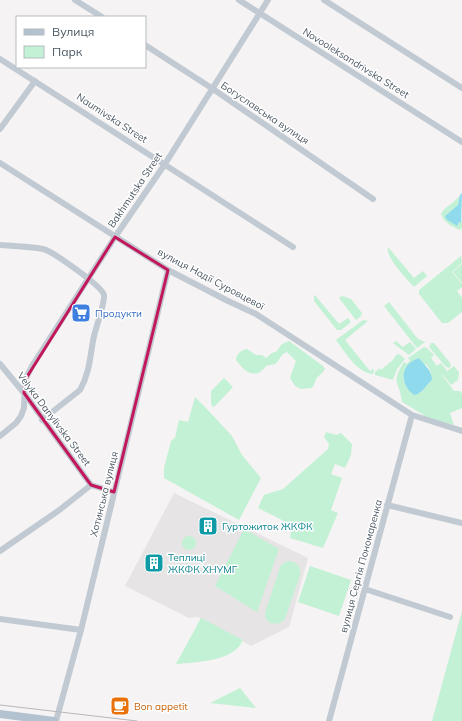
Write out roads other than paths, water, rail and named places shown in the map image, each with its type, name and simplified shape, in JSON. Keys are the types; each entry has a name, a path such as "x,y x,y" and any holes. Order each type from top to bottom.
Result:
{"main road":[{"path":"0,714 37,720 55,721"}],"street":[{"path":"75,0 100,16"},
{"name":"Novooleksandrivska Street","path":"239,0 462,142"},
{"name":"Bakhmutska Street","path":"0,436 16,423 21,416 24,408 25,380 32,366 165,164 268,0"},
{"path":"324,0 462,88"},
{"name":"Богуславська вулиця","path":"146,46 213,88 373,199"},
{"name":"Naumivska Street","path":"0,59 293,247"},
{"path":"0,129 35,81"},
{"name":"вулиця Надії Суровцевої","path":"0,163 168,270 256,314 412,415 462,431"},
{"path":"0,245 44,249 89,278 102,291 104,297 94,336 91,360 84,383 80,390 42,420"},
{"name":"Хотинська вулиця","path":"55,721 81,630 168,270"},
{"name":"Velyka Danylivska Street","path":"0,364 24,393 42,420 91,485"},
{"name":"вулиця Сергія Пономаренка","path":"329,721 412,415"},
{"path":"0,551 58,511 91,485 114,492"},
{"path":"387,505 462,524"},
{"path":"364,589 450,617"},
{"path":"0,619 81,630"}],"water":[{"path":"462,193 461,223 459,222 457,226 446,219 445,216 458,205 460,195"},
{"path":"419,358 429,370 432,380 422,391 414,395 406,385 404,375 405,369 408,365"}],"tram line":[{"path":"0,705 137,721"}],"place":[{"name":"Продукти","path":"81,313"},
{"name":"Гуртожиток ЖКФК","path":"208,526"},
{"name":"Теплиці ЖКФК ХНУМГ","path":"154,563"},
{"name":"Bon appetit","path":"120,706"}]}
